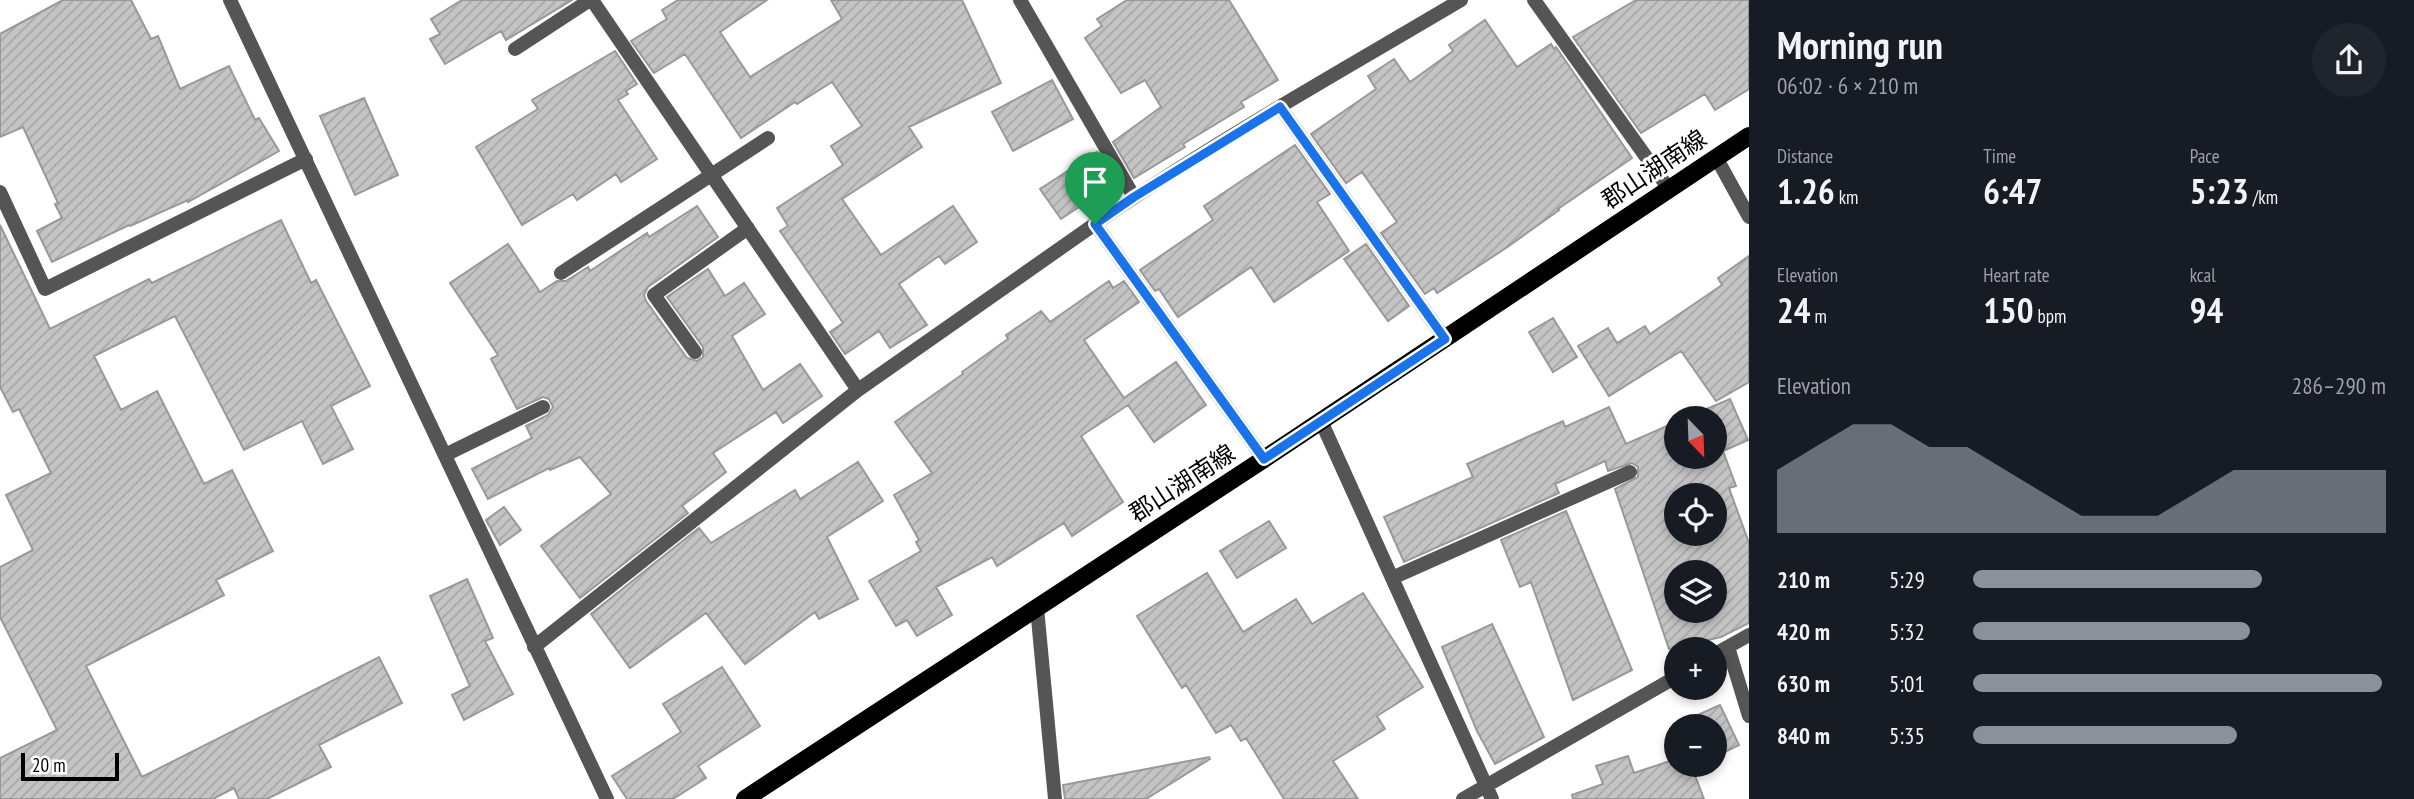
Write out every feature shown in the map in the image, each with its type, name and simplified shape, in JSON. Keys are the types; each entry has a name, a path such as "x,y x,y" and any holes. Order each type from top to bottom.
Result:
{"main road":[{"name":"郡山湖南線","path":"745,799 1264,459 1749,136"}],"street":[{"path":"230,0 607,799"},
{"path":"515,49 591,0 858,390"},
{"path":"1020,0 1134,197"},
{"path":"534,647 858,390 1095,224 1280,107 1461,0"},
{"path":"1534,0 1669,189"},
{"path":"1280,107 1445,339"},
{"path":"561,273 768,138"},
{"path":"1716,158 1749,216"},
{"path":"0,192 45,289 306,159"},
{"path":"1095,224 1264,459"},
{"path":"695,352 654,295 748,228"},
{"path":"445,455 543,407"},
{"path":"1321,421 1489,793"},
{"path":"1392,578 1630,472"},
{"path":"1037,608 1055,799"},
{"path":"1727,648 1749,635"},
{"path":"1727,665 1749,716"},
{"path":"1464,799 1489,793 1664,684"}],"building":[{"path":"63,0 131,0 151,39 158,36 180,89 229,66 255,120 259,118 279,151 188,202 129,225 52,262 37,231 62,218 55,204 58,203 23,127 0,137 0,34"},
{"path":"462,0 572,0 506,40 501,31 445,64 430,39 440,34 431,19"},
{"path":"678,0 767,0 720,32 750,77 842,19 831,0 962,0 1001,83 909,127 922,147 842,199 881,255 953,206 977,242 945,264 939,256 899,284 927,325 890,348 879,331 845,354 830,332 843,323 780,231 788,226 777,208 843,165 831,146 862,126 832,82 797,104 795,102 741,138 685,54 654,73 631,41 667,19 662,10"},
{"path":"1127,0 1229,0 1278,80 1241,102 1244,107 1134,178 1113,142 1161,107 1145,80 1121,93 1085,38 1102,26 1097,19"},
{"path":"1636,0 1749,0 1749,89 1715,110 1705,94 1641,133 1573,37"},
{"path":"1485,20 1517,67 1551,44 1554,49 1556,47 1632,158 1506,248 1437,293 1434,288 1425,294 1381,233 1397,222 1362,172 1346,183 1311,134 1376,89 1368,76 1394,59 1410,82 1453,51 1449,45"},
{"path":"615,51 637,84 618,100 657,159 621,182 616,174 577,200 573,194 522,225 476,147 538,109 532,100"},
{"path":"1052,80 1073,119 1013,151 992,112"},
{"path":"364,98 398,175 355,195 320,116"},
{"path":"1295,145 1330,194 1317,202 1349,251 1274,302 1251,267 1178,317 1159,289 1155,291 1140,270 1213,220 1204,206"},
{"path":"1097,152 1115,183 1061,219 1040,189"},
{"path":"697,206 718,237 648,287 644,295 646,301 687,358 697,361 703,357 703,347 667,297 708,269 725,296 744,283 765,314 732,336 763,390 800,364 822,396 783,423 776,412 713,453 726,472 682,506 688,513 580,598 541,546 611,494 580,457 550,470 549,468 488,499 472,469 532,438 526,426 548,415 553,407 549,399 543,397 517,409 491,359 498,355 450,283 508,244 540,292 557,281 566,281 588,267 590,271 647,233 649,237"},
{"path":"281,220 311,283 316,280 370,386 331,406 353,449 323,464 302,421 244,450 175,316 94,356 121,410 157,391 204,484 232,470 273,551 216,580 224,595 86,666 142,777 379,657 402,703 319,745 331,767 267,799 239,799 234,788 213,799 0,799 0,758 57,730 0,617 0,567 33,550 6,495 51,473 19,409 13,412 0,387 0,225 50,329 149,279 152,283"},
{"path":"1366,244 1409,306 1388,321 1344,259"},
{"path":"1749,256 1749,382 1716,401 1681,351 1609,396 1578,346 1608,328 1617,343 1645,326 1650,334 1722,285 1718,278"},
{"path":"1109,281 1113,288 1124,281 1139,302 1084,340 1124,398 1176,362 1206,405 1154,442 1128,405 1081,436 1123,502 1072,536 1064,523 997,566 992,557 936,587 952,615 917,636 907,620 896,626 869,581 921,551 916,542 919,540 894,495 932,473 895,422 963,374 962,372 1008,339 1006,335 1041,311 1050,322"},
{"path":"1553,318 1577,357 1553,372 1529,332"},
{"path":"1730,399 1748,440 1727,449 1727,406 1713,406"},
{"path":"1609,407 1626,444 1664,427 1664,469 1727,469 1727,462 1736,486 1729,488 1749,543 1749,623 1721,637 1665,637 1615,489 1638,477 1638,467 1632,463 1608,471 1605,461 1555,484 1559,493 1404,562 1384,517 1473,477 1467,464 1563,421 1565,427"},
{"path":"858,462 883,501 827,537 858,599 819,619 815,612 745,664 706,613 630,668 591,614 699,528 711,543 795,490 800,499"},
{"path":"504,507 521,530 500,545 486,520"},
{"path":"1566,511 1632,670 1573,700 1531,582 1520,587 1501,540"},
{"path":"1269,521 1286,548 1237,578 1220,551"},
{"path":"1207,573 1243,632 1296,599 1312,624 1363,593 1423,687 1377,716 1385,729 1333,761 1358,799 1284,799 1246,738 1241,741 1231,725 1216,733 1186,685 1182,688 1137,616"},
{"path":"467,579 493,638 485,641 513,694 464,720 452,695 470,686 430,596"},
{"path":"1492,624 1544,737 1495,764 1477,731 1442,647"},
{"path":"722,667 760,726 698,766 706,778 673,799 627,799 612,776 681,732 663,704"},
{"path":"1720,705 1724,714 1700,714"},
{"path":"1727,720 1739,745 1727,751"},
{"path":"1628,756 1634,773 1664,763 1664,777 1696,777 1704,799 1573,799 1572,795 1603,784 1596,766"},
{"path":"1209,757 1210,759 1146,799 1065,799 1063,785"}],"route":[{"path":"1280,107 1445,339 1264,459 1095,224 1280,107"}]}
